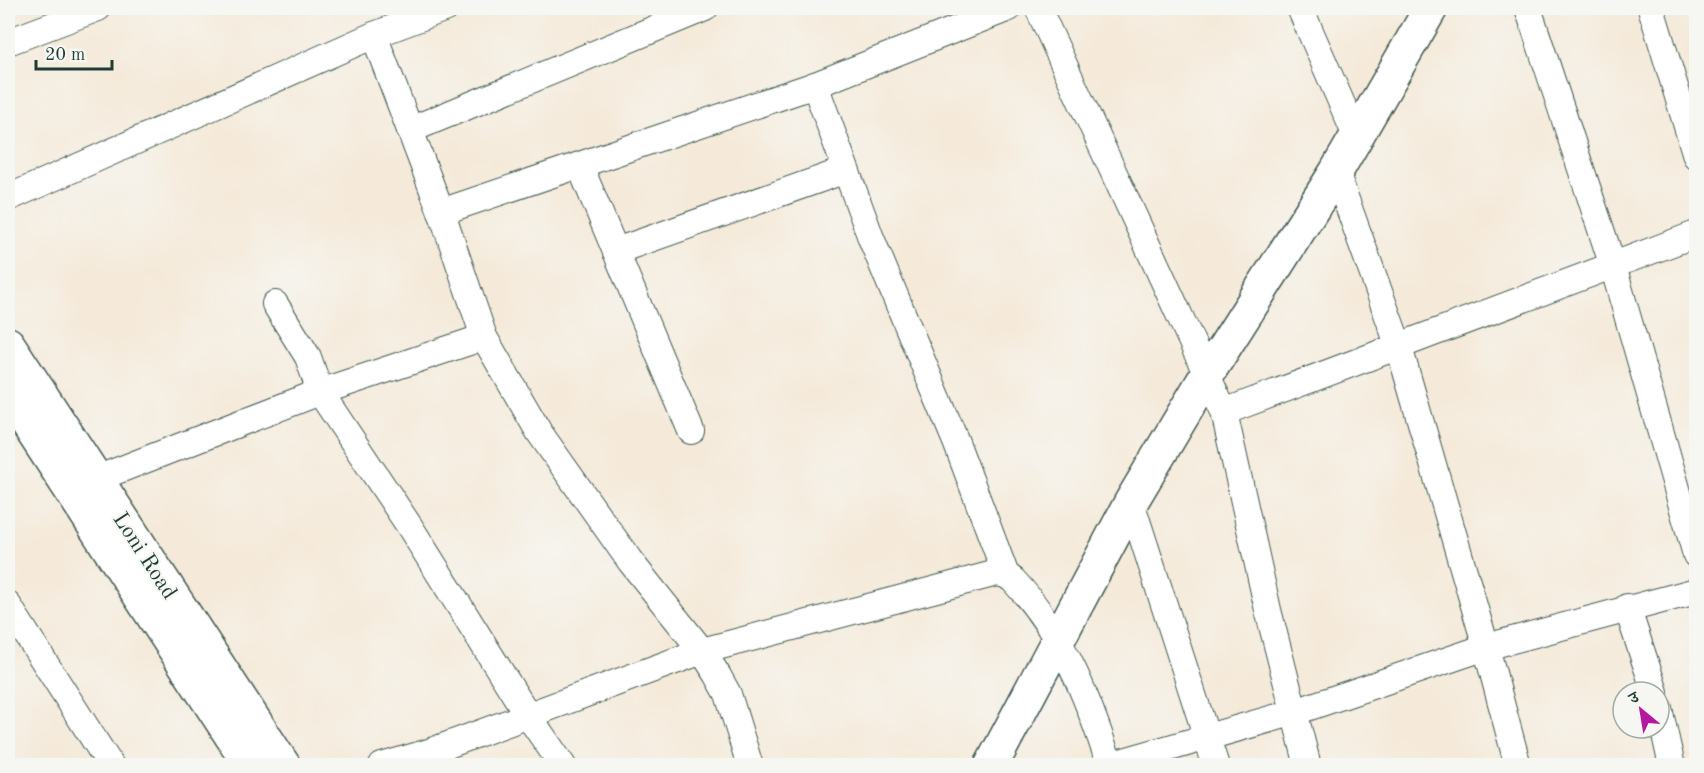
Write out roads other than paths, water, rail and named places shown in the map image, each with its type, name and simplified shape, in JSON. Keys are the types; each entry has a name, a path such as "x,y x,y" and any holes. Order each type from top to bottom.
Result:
{"main road":[{"path":"990,765 1131,502 1208,373 1336,172 1431,8"},
{"name":"Loni Road","path":"8,344 85,487 251,765"},
{"name":"Loni Road","path":"8,394 85,487 284,765"}],"street":[{"path":"8,42 98,8"},
{"path":"8,198 374,35 446,8"},
{"path":"410,130 705,8"},
{"path":"441,212 815,85 1010,8"},
{"path":"1038,8 1224,412 1268,610 1308,765"},
{"path":"1300,8 1356,136"},
{"path":"1528,8 1613,266 1696,555"},
{"path":"1651,8 1696,156"},
{"path":"374,35 441,212 484,337 539,432 630,561 702,651 728,694 750,765"},
{"path":"815,85 846,170 1006,575 1020,587 1058,638 1081,684 1110,765 1295,712 1486,647 1696,591"},
{"path":"580,166 691,431"},
{"path":"616,251 846,170"},
{"path":"1336,172 1399,347 1518,765"},
{"path":"1224,412 1696,234"},
{"path":"275,304 308,357 320,392 410,526 527,714 563,765"},
{"path":"85,487 320,392 484,337"},
{"path":"1131,502 1216,765"},
{"path":"382,765 429,752 702,651 988,574 1006,575"},
{"path":"8,605 111,765"},
{"path":"1626,608 1651,680"},
{"path":"1666,740 1672,765"}]}
